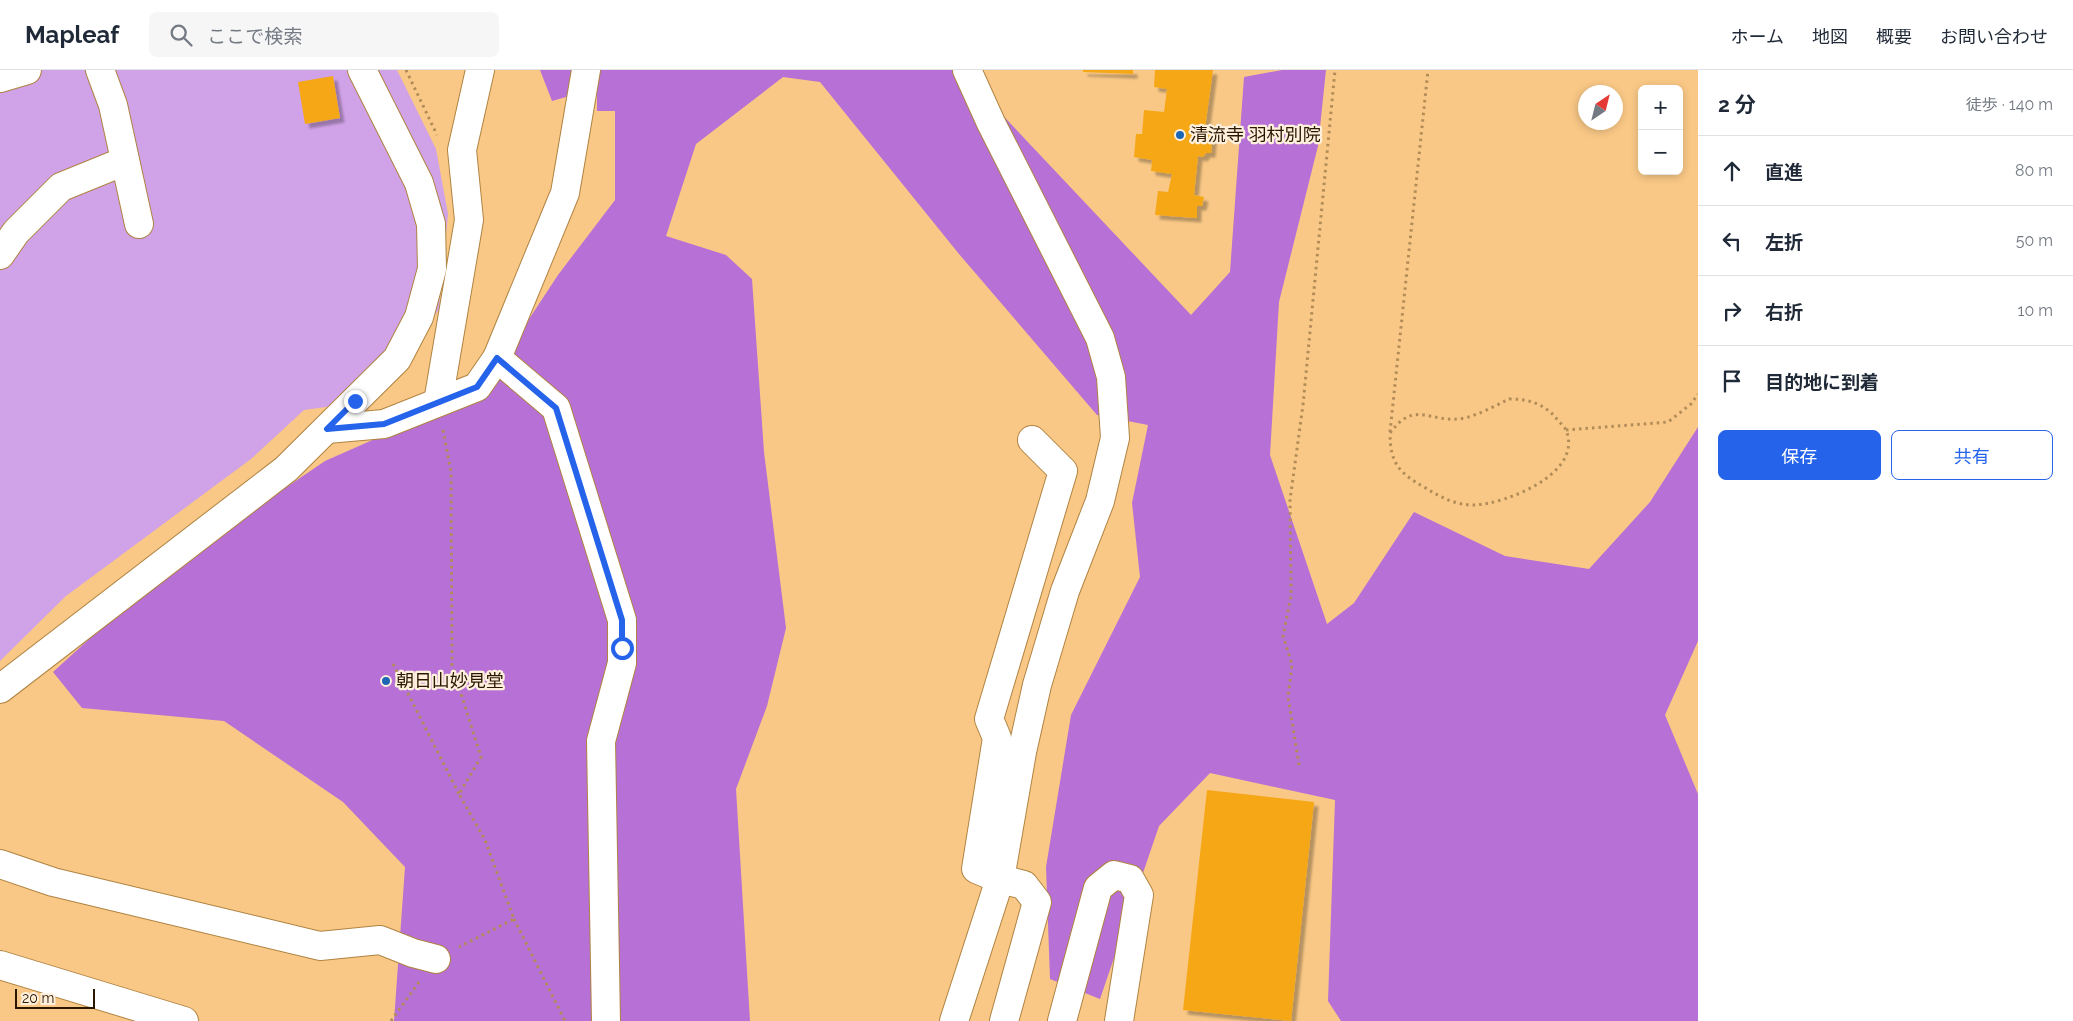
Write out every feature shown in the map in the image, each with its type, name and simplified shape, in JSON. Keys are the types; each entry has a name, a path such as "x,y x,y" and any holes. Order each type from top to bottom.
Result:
{"street":[{"path":"0,78 27,70"},
{"path":"100,70 113,105 139,224"},
{"path":"0,689 286,470 397,359 418,317 432,269 431,224 419,182 362,70"},
{"path":"438,402 469,220 462,150 480,70"},
{"path":"327,429 384,424 477,387 497,358 565,193 586,70"},
{"path":"954,1021 1000,879 1022,752 1037,685 1065,591 1100,501 1115,438 1115,411 1109,368 1100,338 991,123 967,70"},
{"path":"0,255 16,232 61,187 125,160"},
{"path":"497,358 556,408 622,620 622,663 601,741 606,1021"},
{"path":"1004,1021 1037,902 1024,885 1000,879 976,869 997,738 989,719 1063,471 1032,440"},
{"path":"0,864 53,882 320,946 380,940 413,954 436,959"},
{"path":"1062,1021 1098,888 1114,875 1130,879 1139,895 1119,1021"},
{"path":"0,965 184,1021"}],"path":[{"path":"1299,765 1288,697 1292,664 1283,636 1291,596 1290,500 1303,405 1336,70"},
{"path":"1390,433 1406,416 1418,414 1436,418 1464,418 1509,399 1526,399 1538,404 1554,415 1566,430 1568,445 1564,458 1544,481 1496,503 1472,505 1454,503 1438,496 1401,472 1390,447 1390,433 1428,70"},
{"path":"1566,430 1668,422 1691,404 1698,394"},
{"path":"438,402 451,472 452,665 481,757 459,794"},
{"path":"393,664 459,794 485,840 514,919 565,1021"},
{"path":"391,1021 436,959 514,919"}],"shaded area":[{"path":"0,70 397,70 436,149 448,214 439,309 377,400 304,410 251,459 66,596 0,661"},
{"path":"540,70 960,70 1191,315 1230,272 1244,77 1282,70 1326,70 1318,146 1279,302 1270,455 1327,624 1354,603 1414,512 1505,556 1589,569 1650,502 1698,427 1698,641 1665,715 1698,794 1698,1021 1341,1021 1328,1001 1335,800 1210,773 1159,826 1100,999 1050,979 1046,867 1071,715 1140,577 1132,503 1148,425 1097,415 959,254 820,82 783,77 696,144 666,236 726,255 752,279 764,452 786,628 767,706 736,789 750,1021 394,1021 405,867 343,802 224,721 82,708 53,672 165,570 325,461 481,392 558,275 615,200 615,111 597,111 597,88 552,101"}],"building":[{"path":"1083,70 1133,70 1133,74 1083,72"},
{"path":"1155,70 1213,70 1205,128 1213,130 1211,153 1206,153 1203,157 1198,156 1194,195 1204,197 1202,206 1197,206 1197,218 1155,215 1158,191 1168,192 1172,174 1151,171 1152,160 1134,157 1136,134 1142,134 1144,110 1164,112 1167,89 1154,87"},
{"path":"333,76 340,118 305,124 298,82"},
{"path":"1207,790 1314,802 1291,1021 1183,1010"}],"place":[{"name":"清流寺 羽村別院","path":"1180,135"},
{"name":"朝日山妙見堂","path":"386,681"}],"route":[{"path":"355,401 327,429 384,424 477,387 497,358 556,408 622,620 622,648"}]}
